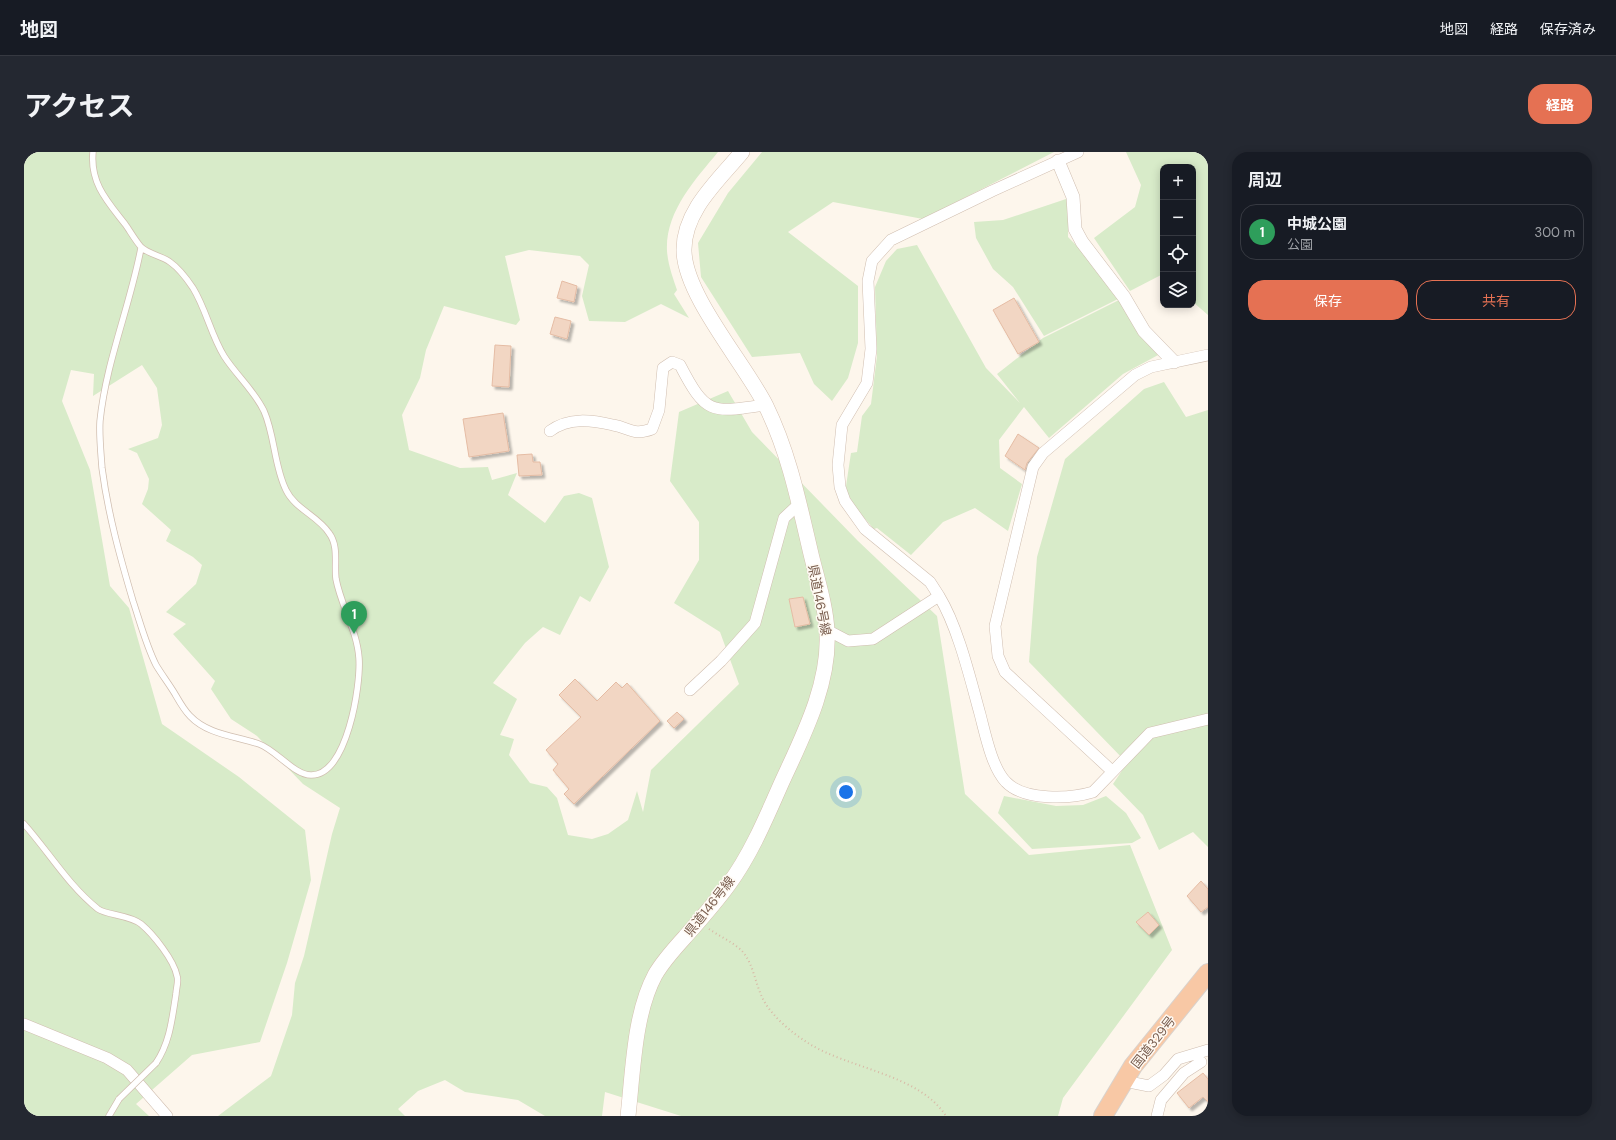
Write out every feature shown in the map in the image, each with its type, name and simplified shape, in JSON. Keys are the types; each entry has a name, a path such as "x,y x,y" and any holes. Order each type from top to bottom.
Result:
{"highway":[{"name":"国道329号","path":"1103,1116 1138,1060 1208,973"}],"main road":[{"name":"県道146号線","path":"628,1116 641,1012 656,972 730,882 764,823 809,719 824,674 828,648 825,612 791,470 765,405 696,292 687,270 684,251 686,232 692,215 742,152"}],"street":[{"path":"1078,152 891,240 872,261 868,280 871,349 867,383 842,425 838,465 840,487 845,501 865,529 930,582 939,596 950,618 974,692 990,755 1006,782 1028,796 1080,796 1093,792 1150,733 1208,719"},
{"path":"1058,161 1073,197 1075,229 1082,242 1124,297 1144,331 1174,362"},
{"path":"1112,771 1005,672 998,656 995,626 1033,467 1043,453 1135,375 1151,367 1208,355"},
{"path":"550,431 560,424 574,420 614,425 640,433 652,429 659,410 663,368 672,362 680,365 700,400 712,407 725,411 765,405"},
{"path":"690,690 721,661 754,623 784,518 799,504"},
{"path":"827,630 848,641 873,639 939,596"},
{"path":"24,1024 107,1058 127,1070 167,1116"},
{"path":"1157,1116 1161,1100 1198,1058 1208,1050"},
{"path":"1124,1081 1149,1086 1164,1075 1178,1059 1198,1058"},
{"path":"1198,1058 1208,1071"}],"lane":[{"path":"93,152 92,166 96,182 105,198 142,248 170,262 183,274 195,292 224,356 247,385 266,415 280,474 286,492 293,501 325,528 334,542 336,578 356,638 360,659 355,706 342,746 332,765 321,773 310,775 298,771 274,751 259,744 226,736 203,726 190,716 156,664 143,632 110,520 102,466 100,423 108,376 142,248"},
{"path":"24,824 69,881 99,910 117,914 140,923 168,956 178,976 172,1025 164,1051 156,1064 119,1099 109,1116"}],"path":[{"path":"698,922 741,951 750,963 764,1001 776,1018 806,1042 828,1055 911,1085 925,1093 946,1116"}],"green space":[{"path":"24,152 718,152 683,197 671,223 668,237 668,261 677,290 674,294 689,318 661,304 625,322 589,321 582,296 589,265 580,256 529,250 505,256 520,320 516,325 444,306 426,350 420,378 402,415 409,450 460,468 488,467 492,480 517,473 508,495 545,523 564,496 579,493 592,498 609,567 590,602 580,596 560,635 543,627 525,643 493,683 517,699 500,735 514,739 509,755 530,783 547,787 557,798 568,835 592,839 608,834 628,820 637,791 643,812 651,770 739,684 720,632 674,603 699,560 699,522 670,481 679,412 728,391 752,432 858,541 937,616 965,794 1029,855 1130,845 1172,950 1063,1098 1058,1116 681,1116 605,1092 602,1116 545,1116 518,1100 465,1092 445,1080 418,1091 398,1109 405,1116 218,1116 271,1076 292,1015 295,983 304,956 332,834 340,808 303,784 257,736 231,719 211,689 215,681 173,634 186,624 166,612 196,584 202,565 193,557 166,541 171,530 142,504 148,489 149,479 137,453 128,449 158,438 162,425 157,388 142,365 93,396 94,374 71,370 62,401 90,470 110,586 129,608 162,724 239,777 305,830 311,880 287,963 260,1042 192,1055 136,1104 149,1116 24,1116"},
{"path":"762,152 1054,152 923,219 833,202 788,232 858,286 858,343 848,378 832,401 814,384 800,353 752,357 701,277 698,243 728,193"},
{"path":"1126,152 1208,152 1208,315 1196,305 1196,164 1160,164 1160,276 1130,291 1094,238 1135,207 1141,185"},
{"path":"1069,198 1068,237 1082,251 1118,299 1044,336 1013,287 993,269 976,238 974,222 1003,220"},
{"path":"917,245 986,368 1020,403 997,374 1043,338 1121,299 1160,354 1123,374 1049,438 1024,407 999,440 1000,468 1022,484 1008,531 975,508 943,522 911,555 877,528 874,529 849,501 846,486 851,453 857,452 862,416 871,404 877,356 875,287 886,261 897,249"},
{"path":"1164,382 1186,417 1208,410 1208,847 1193,832 1159,850 1143,815 1113,784 1127,763 1029,662 1037,557 1065,459 1144,389"},
{"path":"1004,796 1056,806 1083,805 1106,796 1126,813 1141,838 1132,843 1032,849 998,813"}],"building":[{"path":"562,281 577,286 574,302 557,298"},
{"path":"1014,298 1039,342 1018,354 993,310"},
{"path":"555,317 571,321 567,339 550,334"},
{"path":"495,345 511,346 509,387 492,386"},
{"path":"503,413 509,451 469,457 463,419"},
{"path":"1018,434 1039,448 1027,463 1025,470 1005,456"},
{"path":"532,454 533,462 540,462 542,475 519,476 517,455"},
{"path":"803,597 810,624 795,627 789,599"},
{"path":"575,679 597,701 616,682 622,688 627,683 660,721 574,804 564,794 569,789 553,770 558,764 546,750 581,717 559,695"},
{"path":"677,712 684,719 674,728 667,721"},
{"path":"1201,881 1208,889 1208,907 1201,912 1187,896"},
{"path":"1148,912 1159,925 1149,935 1136,922"},
{"path":"1203,1073 1208,1079 1208,1102 1203,1097 1189,1108 1177,1093"}],"place":[{"name":"中城公園","path":"354,634"}]}
